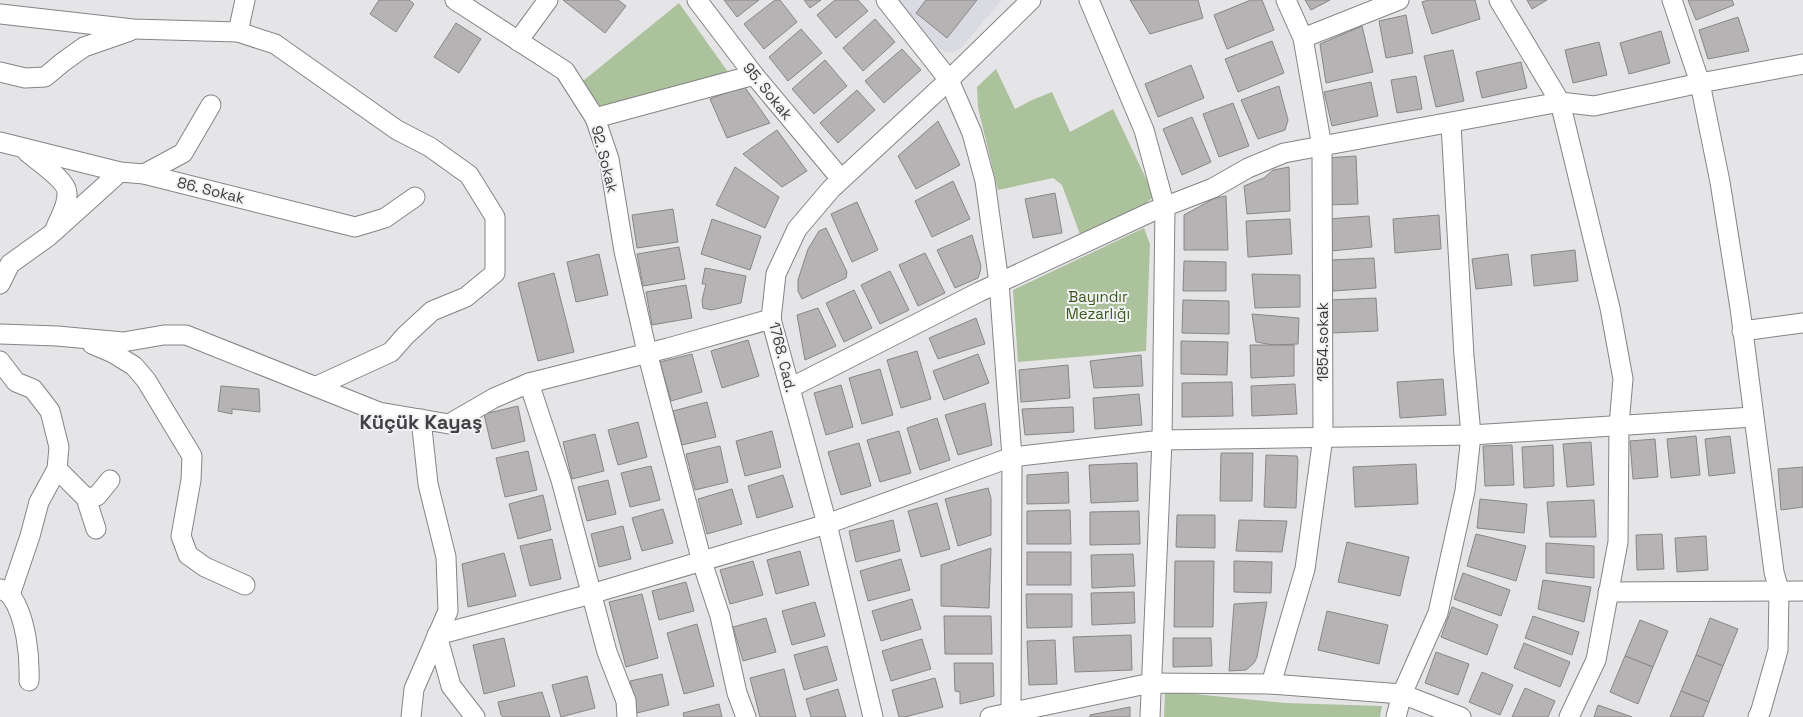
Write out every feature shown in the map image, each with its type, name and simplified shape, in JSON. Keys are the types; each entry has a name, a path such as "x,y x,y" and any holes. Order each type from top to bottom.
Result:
{"street":[{"path":"238,32 246,0"},
{"name":"92. Sokak","path":"455,0 565,70 595,118 608,159 624,251 647,352 702,562 720,616 737,693 746,717"},
{"path":"518,41 548,0"},
{"name":"95. Sokak","path":"697,0 754,75 841,179"},
{"path":"886,0 949,80 972,133 985,181 999,283 1012,457 1011,715"},
{"name":"1768. Cad.","path":"873,717 827,524 772,319 776,274 797,229 841,179 949,80 1031,0"},
{"path":"1089,0 1144,130 1165,207 1162,440 1150,717"},
{"name":"1854.sokak","path":"1272,684 1305,569 1323,438 1322,147 1303,38 1286,0"},
{"path":"1303,38 1399,0"},
{"path":"1499,0 1560,102 1612,317 1623,379 1619,426 1618,542 1596,660 1569,717"},
{"path":"1672,0 1700,83 1720,182 1774,572 1779,590 1778,650 1758,717"},
{"path":"0,14 134,29 238,32 275,44 397,130 430,147 469,175 495,218 495,273 466,297 432,311 391,352 317,386"},
{"path":"0,72 25,78 45,77 84,47 134,29"},
{"path":"790,388 999,283 1152,212 1213,188 1248,168 1284,153 1451,124 1560,102 1594,106 1700,83 1803,64"},
{"path":"595,118 754,75"},
{"path":"144,174 183,153 211,105"},
{"path":"1396,717 1402,694 1438,613 1465,491 1471,435 1463,346 1451,124"},
{"name":"86. Sokak","path":"0,142 24,150 120,172 144,174 355,227 385,218 415,197"},
{"path":"24,150 63,182 67,191 66,201 54,230"},
{"path":"0,284 10,264 54,230 120,172"},
{"path":"0,334 123,342 164,335 186,335 379,412 448,424 494,398 529,383 668,348 772,319"},
{"path":"1742,331 1803,322"},
{"path":"77,338 113,353 134,366 146,380 192,456 191,480 181,536 188,555 204,567 245,585"},
{"path":"0,361 16,382 33,389 50,411 60,447 57,469 39,502 30,536 5,591 25,626 30,666 29,681"},
{"path":"529,383 561,480 607,652 626,701 627,717"},
{"path":"437,636 591,594 827,524 1012,457 1162,440 1471,435 1753,417"},
{"path":"411,717 414,689 448,611 446,557 428,484 421,419"},
{"path":"57,469 86,498 96,529"},
{"path":"86,498 97,496 110,480"},
{"path":"1608,592 1803,591"},
{"path":"437,636 451,686 475,717"},
{"path":"990,717 1011,715 1151,683 1272,684 1402,694 1434,711 1461,717"}],"shaded area":[{"path":"895,0 1002,0 960,49 946,52 931,44"}],"green space":[{"path":"679,3 728,72 598,109 583,81"},
{"path":"996,69 1015,109 1052,92 1070,132 1113,109 1151,189 1152,198 1144,205 1081,237 1062,185 1053,178 998,190 978,108 977,87"},
{"name":"Bayındır Mezarlığı","path":"1144,228 1150,244 1146,351 1018,362 1013,290"},
{"path":"1165,691 1285,703 1382,706 1380,717 1164,717"}],"building":[{"path":"379,0 409,0 414,4 396,32 370,14"},
{"path":"563,0 618,0 626,6 605,33"},
{"path":"724,0 759,0 737,17"},
{"path":"775,0 780,0 797,22 764,49 744,24"},
{"path":"804,0 821,0 810,8"},
{"path":"835,0 858,0 868,11 836,38 817,15"},
{"path":"926,0 977,0 947,38 916,13"},
{"path":"1130,0 1198,0 1203,18 1150,34"},
{"path":"1251,0 1262,0 1274,30 1227,49 1214,15"},
{"path":"1305,0 1330,0 1311,10"},
{"path":"1428,0 1475,0 1480,19 1432,34 1422,2"},
{"path":"1527,0 1547,0 1532,9"},
{"path":"1688,0 1732,0 1734,5 1696,20"},
{"path":"1406,15 1413,53 1386,58 1379,21"},
{"path":"1738,17 1749,51 1708,59 1699,30"},
{"path":"875,19 895,42 863,71 843,48"},
{"path":"456,23 481,39 459,73 434,57"},
{"path":"1362,26 1373,72 1326,83 1320,44"},
{"path":"801,29 822,53 788,81 769,57"},
{"path":"1661,31 1670,63 1629,74 1620,43"},
{"path":"1272,41 1284,73 1238,92 1225,59"},
{"path":"1599,42 1607,75 1573,83 1565,50"},
{"path":"902,49 921,70 884,103 865,81"},
{"path":"1453,50 1464,101 1436,107 1424,56"},
{"path":"825,60 847,86 814,114 792,89"},
{"path":"1521,62 1527,88 1482,98 1476,72"},
{"path":"1191,65 1204,98 1158,117 1145,84"},
{"path":"1416,76 1422,109 1397,113 1391,80"},
{"path":"1371,82 1378,116 1332,126 1324,92"},
{"path":"744,86 770,123 727,138 710,99"},
{"path":"1279,86 1288,120 1285,130 1258,139 1241,100"},
{"path":"857,90 875,110 838,143 820,123"},
{"path":"1233,103 1249,146 1219,157 1203,114"},
{"path":"1192,117 1211,162 1182,175 1163,129"},
{"path":"938,121 960,165 916,189 898,156"},
{"path":"777,130 807,171 782,187 743,154"},
{"path":"1356,156 1358,204 1328,205 1325,158"},
{"path":"735,167 779,197 765,228 716,205"},
{"path":"1289,167 1290,211 1247,214 1244,186 1264,178 1273,170"},
{"path":"953,181 970,219 932,237 915,201"},
{"path":"1055,193 1062,233 1033,238 1025,199"},
{"path":"1226,196 1228,250 1184,250 1184,215 1215,198"},
{"path":"857,202 878,250 852,262 831,214"},
{"path":"673,209 678,242 637,248 632,215"},
{"path":"1439,215 1441,249 1395,253 1393,219"},
{"path":"1369,216 1372,247 1331,251 1328,219"},
{"path":"712,219 761,236 750,270 701,254"},
{"path":"1290,219 1292,254 1248,257 1246,221"},
{"path":"826,228 847,272 846,278 802,299 798,291 798,280 808,249 819,231"},
{"path":"972,235 981,266 980,272 978,278 955,288 937,250"},
{"path":"679,247 685,279 643,286 637,254"},
{"path":"1575,250 1578,281 1534,286 1531,255"},
{"path":"925,253 945,293 918,306 899,265"},
{"path":"599,254 608,295 576,302 567,262"},
{"path":"1508,254 1512,285 1476,289 1472,259"},
{"path":"1374,258 1376,288 1333,291 1331,260"},
{"path":"1184,261 1226,262 1226,291 1183,291"},
{"path":"705,268 746,276 741,303 711,310 703,308 702,300 706,284 702,284"},
{"path":"890,271 909,310 880,324 861,285"},
{"path":"554,273 574,352 538,361 518,283"},
{"path":"1252,274 1300,275 1300,307 1255,308"},
{"path":"686,285 692,318 652,325 646,292"},
{"path":"854,290 872,328 844,342 826,303"},
{"path":"1376,298 1378,331 1331,333 1329,300"},
{"path":"1183,300 1229,301 1229,334 1182,333"},
{"path":"818,308 836,346 805,360 797,315"},
{"path":"1252,314 1299,318 1298,344 1273,345 1256,342"},
{"path":"976,318 985,344 938,359 929,338"},
{"path":"748,340 759,376 722,388 711,351"},
{"path":"1181,341 1228,342 1227,375 1181,374"},
{"path":"1250,345 1294,345 1294,376 1251,378"},
{"path":"917,351 931,399 901,408 887,360"},
{"path":"692,354 702,392 671,401 660,362"},
{"path":"978,354 989,383 944,400 933,371"},
{"path":"1141,355 1143,386 1094,388 1090,361"},
{"path":"1068,365 1070,398 1021,402 1019,370"},
{"path":"880,369 893,415 862,424 849,378"},
{"path":"1443,379 1446,415 1400,418 1397,382"},
{"path":"1232,382 1233,416 1182,417 1182,383"},
{"path":"1295,384 1297,414 1252,416 1251,386"},
{"path":"841,385 853,427 826,435 814,393"},
{"path":"221,386 259,389 260,412 232,409 232,414 218,411"},
{"path":"1139,394 1142,425 1095,429 1093,398"},
{"path":"707,402 716,437 682,445 673,411"},
{"path":"985,403 992,445 958,455 945,415"},
{"path":"518,406 525,441 492,449 484,414"},
{"path":"1073,407 1074,432 1025,435 1022,409"},
{"path":"937,418 950,460 920,470 907,428"},
{"path":"638,422 647,457 618,465 608,430"},
{"path":"772,431 781,467 745,476 736,441"},
{"path":"899,431 911,473 880,482 867,440"},
{"path":"595,434 604,471 572,479 563,442"},
{"path":"1696,436 1700,475 1671,478 1667,439"},
{"path":"1730,436 1735,473 1709,476 1705,439"},
{"path":"1655,439 1658,477 1633,479 1630,441"},
{"path":"1591,442 1594,485 1567,487 1563,444"},
{"path":"859,443 871,486 841,495 828,452"},
{"path":"1512,445 1514,485 1485,486 1483,446"},
{"path":"1553,445 1554,486 1524,488 1522,447"},
{"path":"720,446 728,482 695,490 686,454"},
{"path":"528,451 537,490 505,497 496,458"},
{"path":"1221,453 1253,453 1252,501 1220,501"},
{"path":"1266,455 1297,456 1296,508 1264,507"},
{"path":"1137,463 1138,501 1091,503 1089,465"},
{"path":"1416,464 1418,504 1355,507 1353,467"},
{"path":"651,466 660,500 630,507 621,473"},
{"path":"1803,467 1803,507 1781,510 1778,469"},
{"path":"1068,472 1069,503 1027,504 1027,475"},
{"path":"783,475 793,507 757,518 748,486"},
{"path":"608,480 616,514 587,521 578,487"},
{"path":"988,488 991,498 991,535 958,546 945,499"},
{"path":"732,489 742,524 707,534 698,499"},
{"path":"543,495 551,530 518,539 509,504"},
{"path":"1480,499 1527,504 1524,533 1477,528"},
{"path":"1594,500 1596,537 1550,537 1547,502"},
{"path":"937,503 950,549 921,557 908,511"},
{"path":"663,509 673,543 642,551 632,518"},
{"path":"1070,510 1071,544 1027,544 1027,511"},
{"path":"1139,511 1140,544 1090,545 1090,512"},
{"path":"1177,515 1215,515 1215,548 1176,547"},
{"path":"893,520 900,551 856,562 849,531"},
{"path":"1239,520 1287,521 1282,552 1236,551"},
{"path":"623,526 631,559 599,567 591,534"},
{"path":"1476,534 1526,546 1516,581 1467,566"},
{"path":"1662,534 1664,569 1637,570 1636,535"},
{"path":"1706,536 1708,570 1677,572 1675,538"},
{"path":"552,539 561,579 530,586 520,546"},
{"path":"1347,542 1409,557 1400,596 1338,582"},
{"path":"1546,543 1594,546 1594,578 1546,573"},
{"path":"991,548 989,608 941,606 941,565"},
{"path":"800,551 809,585 776,594 767,560"},
{"path":"1027,552 1071,552 1071,585 1027,585"},
{"path":"504,553 516,596 468,607 462,564"},
{"path":"1133,554 1135,586 1092,588 1091,555"},
{"path":"901,559 910,590 868,601 860,571"},
{"path":"753,561 763,595 730,604 720,570"},
{"path":"1175,561 1214,561 1213,627 1174,627"},
{"path":"1234,561 1272,562 1271,593 1234,592"},
{"path":"1463,573 1510,590 1501,616 1454,599"},
{"path":"1543,580 1591,587 1584,622 1538,609"},
{"path":"686,582 694,611 659,620 652,591"},
{"path":"1134,592 1135,623 1092,625 1091,593"},
{"path":"642,594 658,658 626,667 609,602"},
{"path":"1026,594 1072,594 1072,627 1027,628"},
{"path":"912,599 921,629 881,641 872,611"},
{"path":"815,602 825,636 792,645 782,611"},
{"path":"1267,602 1257,657 1254,663 1246,670 1229,671 1234,604"},
{"path":"1452,607 1498,625 1487,655 1441,637"},
{"path":"1327,611 1388,625 1379,664 1318,650"},
{"path":"944,616 991,616 992,654 945,654"},
{"path":"1533,616 1579,632 1572,655 1525,638"},
{"path":"766,618 776,652 743,661 733,627"},
{"path":"1710,618 1738,629 1723,666 1696,655"},
{"path":"1640,620 1668,631 1653,667 1625,656"},
{"path":"697,624 714,686 684,694 667,633"},
{"path":"1131,635 1132,670 1075,672 1073,637"},
{"path":"504,638 515,686 484,694 473,645"},
{"path":"1173,638 1211,638 1212,666 1173,667"},
{"path":"922,639 931,669 891,681 882,651"},
{"path":"1055,640 1057,684 1029,685 1027,641"},
{"path":"1524,643 1570,662 1560,687 1514,668"},
{"path":"827,646 837,680 804,690 794,655"},
{"path":"1436,652 1469,664 1458,695 1425,683"},
{"path":"1696,655 1723,666 1709,702 1681,691"},
{"path":"1625,656 1653,667 1638,704 1610,692"},
{"path":"954,663 993,663 994,696 960,704 960,692 955,691"},
{"path":"784,669 796,717 760,717 750,678"},
{"path":"1482,672 1513,685 1500,715 1469,702"},
{"path":"662,674 669,705 637,713 630,681"},
{"path":"587,676 595,708 561,717 552,685"},
{"path":"935,678 943,707 899,717 892,690"},
{"path":"1525,688 1555,701 1548,717 1512,717"},
{"path":"838,689 846,717 811,717 806,699"},
{"path":"1681,691 1709,702 1703,717 1670,717"},
{"path":"542,692 550,717 503,717 501,715 498,702"},
{"path":"719,704 722,717 684,717 683,713"},
{"path":"1598,705 1632,717 1594,717"},
{"path":"1130,707 1130,717 1090,717 1090,715"}],"district":[{"name":"Küçük Kayaş","path":"421,422"}]}
